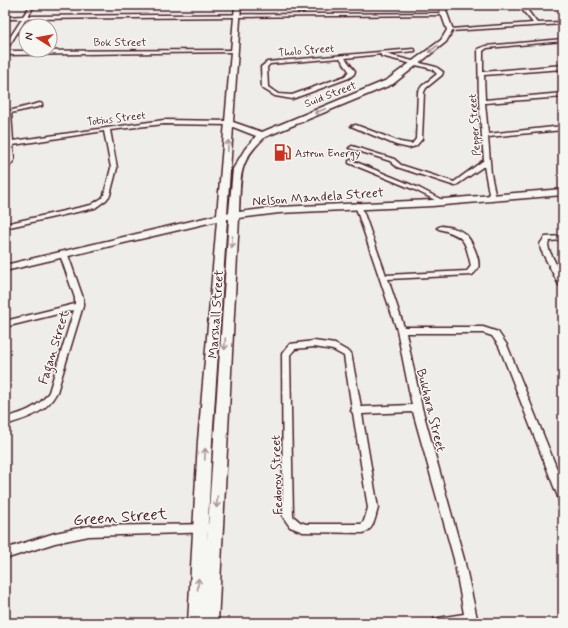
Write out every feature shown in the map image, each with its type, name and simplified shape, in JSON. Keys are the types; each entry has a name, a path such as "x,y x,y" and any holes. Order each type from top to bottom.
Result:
{"street":[{"path":"24,18 32,5"},
{"name":"Marshall Street","path":"196,623 208,528 227,322 230,123 238,5"},
{"path":"441,5 450,30 563,23"},
{"path":"525,5 522,7 536,24"},
{"path":"24,18 445,14"},
{"path":"5,18 18,18"},
{"path":"5,49 18,28"},
{"name":"Suid Street","path":"228,219 237,169 243,155 262,135 390,82 444,41 450,30"},
{"name":"Pepper Street","path":"493,199 488,174 482,102 480,50 486,47 563,40"},
{"name":"Tholo Street","path":"342,57 352,73 347,77 292,97 277,95 264,86 264,67 269,63 413,50"},
{"name":"Bok Street","path":"5,53 235,51"},
{"name":"Tholo Street","path":"354,126 403,145 409,146 417,143 419,139 421,92 440,74 440,72 434,68 378,54"},
{"path":"481,74 563,67"},
{"path":"482,102 563,95"},
{"path":"5,169 10,163 7,144 8,112 40,105"},
{"name":"Totius Street","path":"7,144 107,129 178,122 230,123"},
{"path":"230,123 262,135"},
{"path":"485,136 563,128"},
{"path":"5,226 93,207 104,199 107,195 114,168 107,129"},
{"path":"352,148 392,160 399,166 456,184 487,161"},
{"path":"351,162 418,189 443,202"},
{"name":"Nelson Mandela Street","path":"5,268 207,221 311,211 359,208 407,208 432,203 563,192"},
{"name":"Bukhara Street","path":"359,208 401,330 417,408 459,559 471,620"},
{"path":"384,277 469,272 473,270 475,266 469,242 463,235 450,229 441,228"},
{"path":"563,238 548,239 544,244 545,250 563,285"},
{"name":"Fagan Street","path":"5,422 38,410 50,397 79,306 79,298 64,255"},
{"path":"5,324 79,306"},
{"path":"401,330 476,329 495,334 503,345 563,497"},
{"name":"Fedorov Street","path":"297,345 330,345 348,355 356,410 373,508 369,523 363,530 298,527 291,522 288,517 286,354 290,349 297,345"},
{"path":"356,410 417,408"},
{"name":"Marshall Street","path":"208,528 210,623"},
{"name":"Green Street","path":"5,554 55,538 89,531 208,528"},
{"path":"438,623 471,620"}],"place":[{"name":"Astron Energy","path":"282,153"}]}
